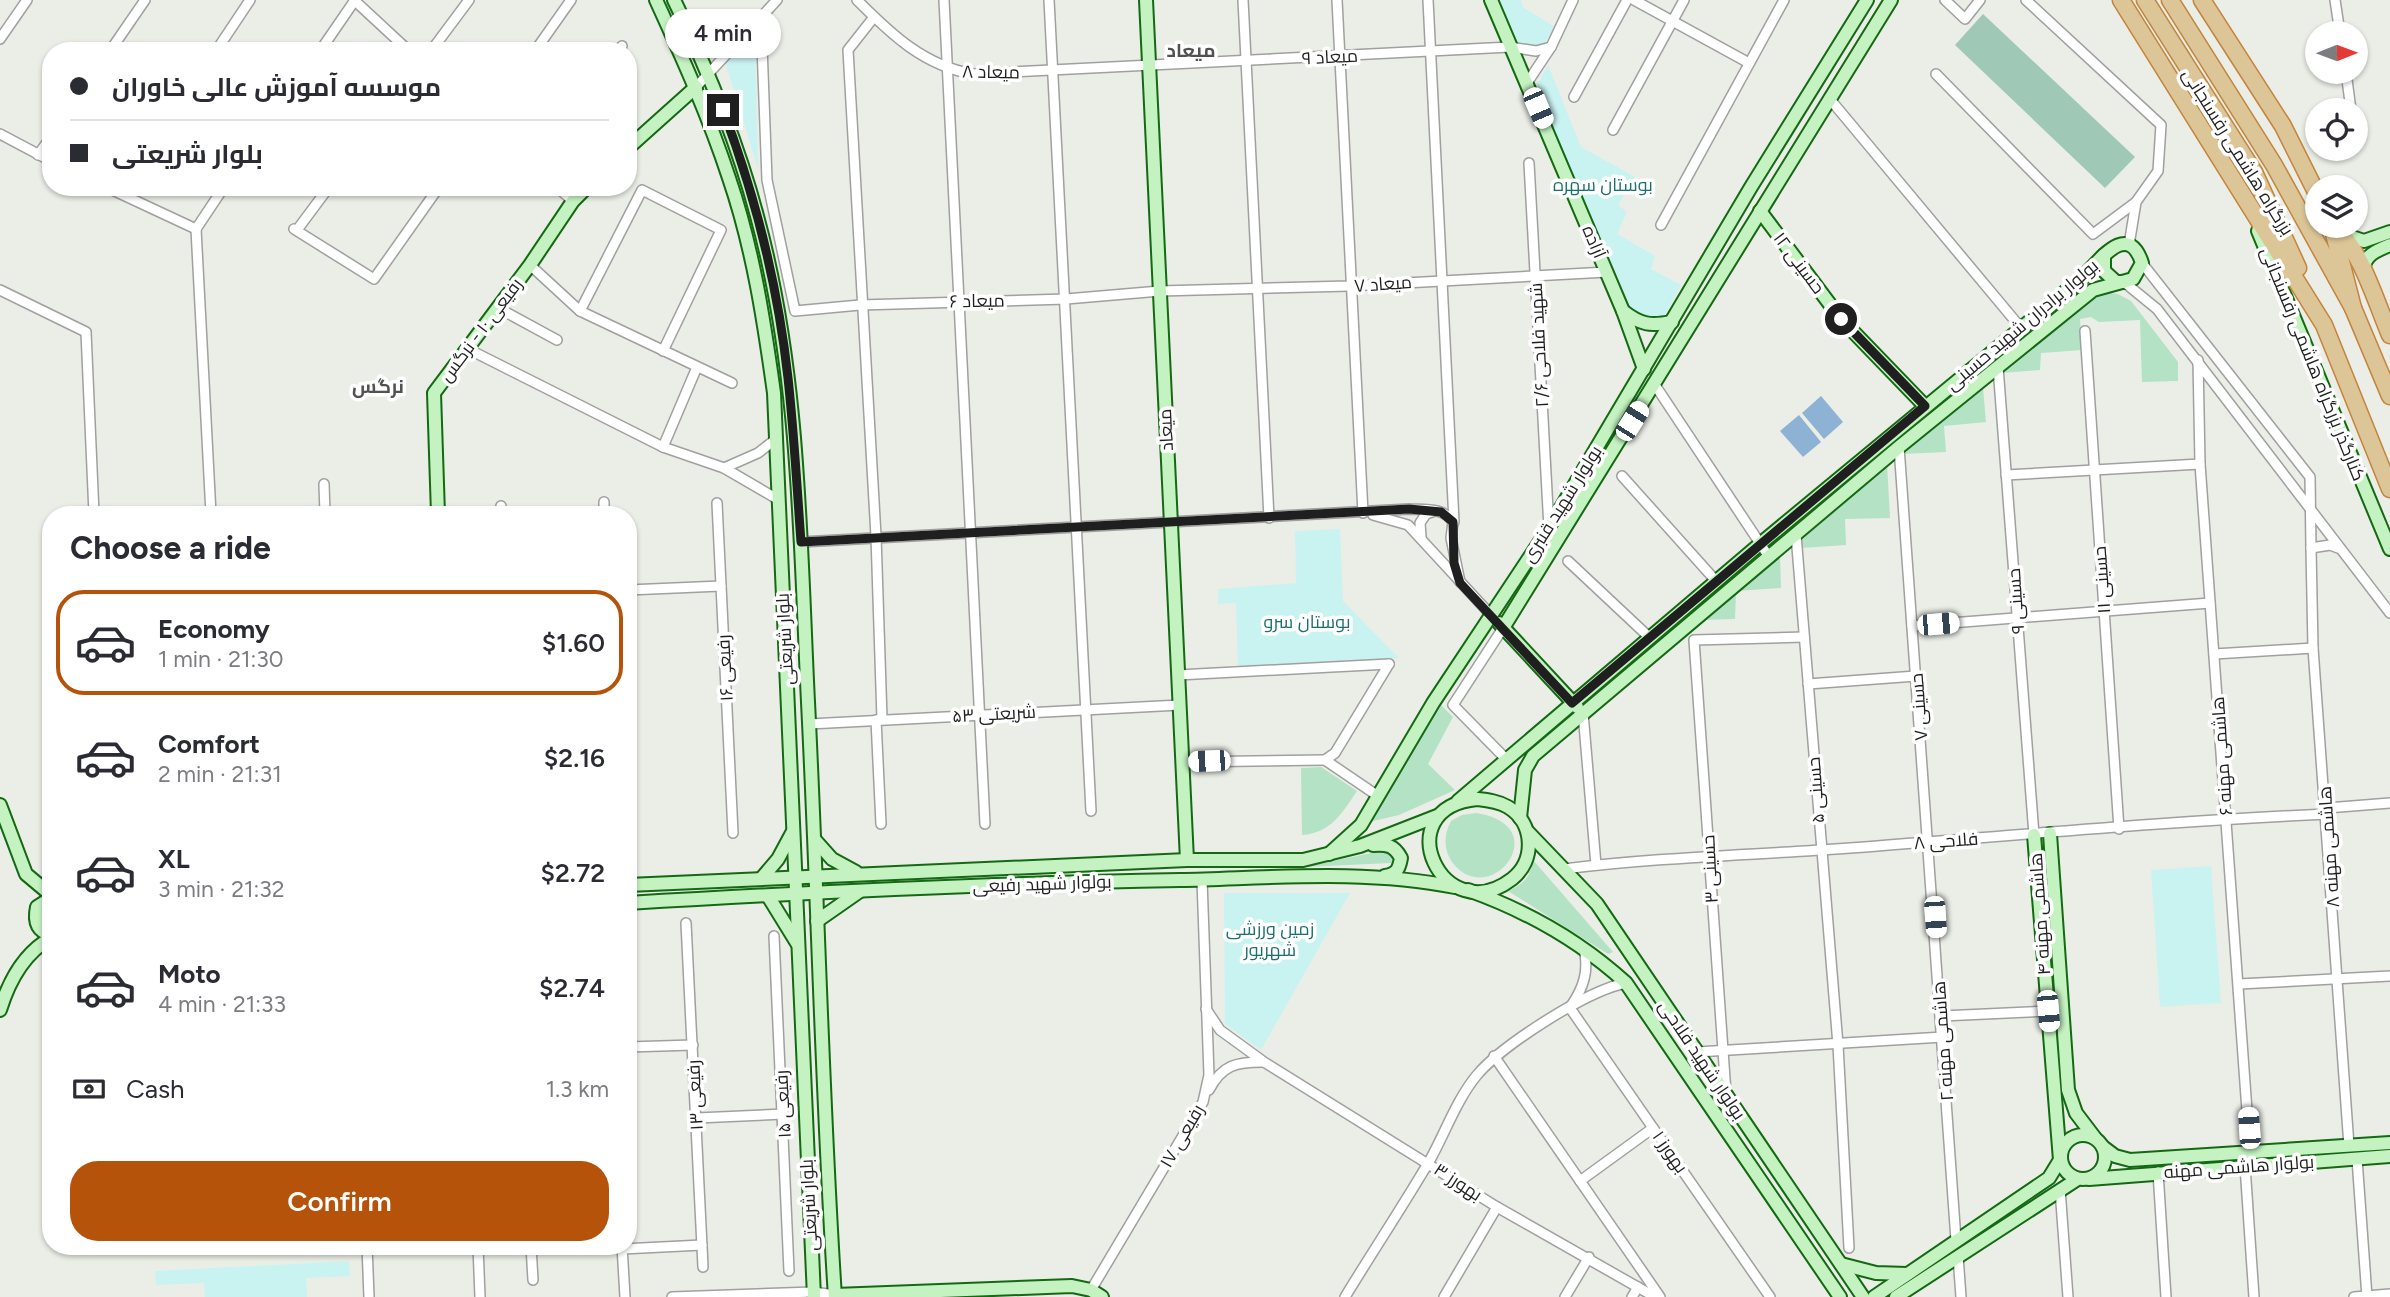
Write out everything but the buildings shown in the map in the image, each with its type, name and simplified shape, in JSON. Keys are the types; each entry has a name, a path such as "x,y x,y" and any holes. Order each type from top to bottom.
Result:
{"highway":[{"name":"بزرگراه هاشمی رفسنجانی","path":"2121,0 2324,325"},
{"name":"بزرگراه هاشمی رفسنجانی","path":"2145,0 2254,172 2324,325 2390,489"},
{"name":"بزرگراه هاشمی رفسنجانی","path":"2170,0 2274,165 2353,308 2390,396"},
{"path":"2202,0 2283,126 2308,175"},
{"name":"بزرگراه هاشمی رفسنجانی","path":"2339,238 2353,308"},
{"path":"2342,238 2364,274 2390,335"}],"main road":[{"name":"بلوار شریعتی","path":"656,0 696,87 730,180 754,270 774,393 813,1294"},
{"name":"بلوار شریعتی","path":"674,0 709,72 757,217 774,290 788,377 801,542 835,1296"},
{"name":"میعاد","path":"1146,0 1187,860"},
{"name":"آزاده","path":"1490,0 1607,272 1644,369"},
{"name":"بولوار شهید قنبری","path":"1329,854 1361,825 1433,703 1549,528 1867,0"},
{"name":"بولوار شهید قنبری","path":"1503,628 1891,0"},
{"path":"637,140 696,87"},
{"path":"1812,88 1829,98"},
{"name":"کنارگذر بزرگراه هاشمی رفسنجانی","path":"2232,180 2273,264 2390,550"},
{"name":"رفیعی ۱۰ - نرگس","path":"438,506 434,393 578,196"},
{"name":"حسینی ۱۲","path":"1760,211 1841,319 1925,406"},
{"path":"2357,238 2364,241 2390,232"},
{"path":"2129,245 2138,252 2142,263 2140,272 2124,282 2116,282 2104,271 2104,255 2110,247 2129,245"},
{"path":"2364,274 2363,264 2368,257 2390,245"},
{"name":"بولوار برادران شهید حسینی","path":"1458,801 1760,544 2083,277 2104,255"},
{"name":"بولوار برادران شهید حسینی","path":"1520,818 1525,770 1533,756 1899,447 2093,290 2124,282"},
{"path":"1623,311 1637,323 1651,326 1672,322"},
{"path":"1492,615 1583,713"},
{"path":"1458,801 1494,801 1508,807 1520,818 1528,832 1528,857 1520,873 1493,889 1462,889 1437,870 1432,854 1432,826 1447,805 1458,801"},
{"path":"0,805 26,874 42,889"},
{"name":"بولوار شهید رفیعی","path":"637,885 1187,860 1303,860 1360,846 1437,816"},
{"path":"761,879 778,859 793,829"},
{"name":"بولوار شهید فلاحی","path":"1528,832 1597,904 1863,1297"},
{"name":"هاشمی مهنه ۴","path":"2050,834 2068,1090 2076,1112 2099,1142"},
{"name":"هاشمی مهنه ۴","path":"2034,835 2060,1160"},
{"path":"815,840 832,859 860,874"},
{"path":"1360,846 1387,844 1396,849 1401,858 1399,869 1393,874 1378,877"},
{"name":"بولوار شهید رفیعی","path":"637,903 861,891 1325,875 1378,877 1462,889"},
{"name":"بولوار شهید فلاحی","path":"1462,889 1507,904 1584,947 1626,983 1840,1297"},
{"path":"817,921 861,891"},
{"path":"768,896 797,944"},
{"path":"42,903 37,907 35,917 42,932"},
{"path":"0,1010 17,970 42,942"},
{"path":"2082,1134 2099,1142 2106,1160 2100,1172 2083,1180 2065,1172 2060,1160 2062,1148 2070,1138 2082,1134"},
{"name":"بولوار هاشمی مهنه","path":"2099,1142 2115,1156 2130,1160 2390,1143"},
{"name":"بولوار هاشمی مهنه","path":"1874,1297 1910,1285 2060,1189 2083,1180 2158,1172 2390,1156"},
{"name":"بولوار هاشمی مهنه","path":"1896,1297 1956,1240 2049,1178 2060,1160"},
{"path":"1841,1264 1910,1285"},
{"path":"835,1296 1072,1286 1096,1293"}],"street":[{"path":"0,39 27,0"},
{"path":"116,42 145,0"},
{"path":"222,42 250,0"},
{"path":"326,42 355,0 399,42"},
{"path":"438,42 469,0"},
{"path":"541,42 571,0"},
{"path":"696,87 777,0"},
{"name":"میعاد ۸","path":"858,0 914,52 947,70 973,74 1149,66"},
{"path":"944,0 962,302 985,824"},
{"path":"1049,0 1091,811"},
{"path":"1242,0 1269,518"},
{"path":"1337,0 1349,286 1363,513"},
{"path":"1428,0 1454,487 1454,527 1451,538 1460,583"},
{"path":"1527,83 1550,47 1573,0"},
{"path":"1574,97 1627,0"},
{"path":"1634,0 1749,64"},
{"path":"1613,130 1684,0"},
{"path":"1661,225 1784,0"},
{"path":"1945,0 1965,19 1980,0"},
{"path":"1936,74 2093,234 2136,202 2158,172 2161,125 2026,0"},
{"path":"2335,0 2338,21"},
{"path":"874,17 848,50 860,305 876,536 882,719 876,720 881,824"},
{"name":"میعاد ۶","path":"761,19 767,180 795,311 860,305 1066,299 1160,290"},
{"name":"میعاد ۹","path":"1149,66 1510,47 1536,51 1550,47"},
{"path":"1829,98 2021,328"},
{"path":"0,135 42,157"},
{"path":"38,155 42,149"},
{"name":"شهید فلاحی ۲/۶","path":"1529,163 1549,528"},
{"path":"580,311 642,190 721,230 663,351"},
{"path":"133,196 197,229"},
{"path":"211,506 197,229 217,196"},
{"path":"322,196 295,229 374,279 433,196"},
{"path":"567,196 573,201"},
{"path":"2129,245 2136,202"},
{"name":"هاشمی مهنه ۸","path":"2142,263 2310,477 2313,648 2327,811 2349,1146"},
{"path":"530,265 580,311 732,383"},
{"name":"میعاد ۷","path":"1160,290 1349,286 1607,272"},
{"path":"2124,282 2157,309 2198,360 2338,548 2390,613"},
{"path":"0,290 86,332 94,506"},
{"path":"498,308 557,340"},
{"name":"حسینی ۱۱","path":"2085,331 2119,828"},
{"path":"468,349 663,447 724,468 779,500"},
{"name":"هاشمی مهنه ۶","path":"2198,360 2200,464 2250,1152"},
{"path":"663,447 697,367"},
{"name":"حسینی ۹","path":"1998,367 2034,835"},
{"path":"1655,384 1769,558"},
{"path":"724,468 758,453 776,439"},
{"name":"حسینی ۷","path":"1899,447 1929,842"},
{"path":"2006,475 2200,464"},
{"path":"1622,476 1716,581"},
{"path":"324,484 325,506"},
{"path":"1424,541 1420,523 1426,514 1439,511 1454,487"},
{"name":"رفیعی ۱۶","path":"717,503 733,833"},
{"path":"801,542 1409,509 1439,511 1450,518 1454,527"},
{"path":"1363,513 1397,520 1424,541 1492,615"},
{"name":"حسینی ۵","path":"1796,535 1838,1045 1849,1248"},
{"path":"1424,541 1436,546 1451,538"},
{"path":"2311,548 2329,545 2338,548"},
{"path":"1568,561 1649,638"},
{"path":"637,590 721,586"},
{"path":"1912,626 2210,604"},
{"name":"بولوار شهید قنبری","path":"1503,628 1453,705 1506,759"},
{"name":"حسینی ۳","path":"1727,1098 1721,1050 1695,640 1804,637"},
{"path":"2214,654 2313,648"},
{"path":"1178,675 1389,664 1335,752 1325,760"},
{"path":"1808,684 1916,676"},
{"name":"شریعتی ۵۳","path":"809,724 1180,705"},
{"path":"1583,713 1597,865"},
{"path":"1182,762 1325,760 1378,796"},
{"name":"فلاحی ۸","path":"1564,869 1710,855 2050,834 2327,811 2390,803"},
{"name":"هاشمی مهنه ۲","path":"1929,842 1956,1240"},
{"name":"رفیعی ۱۷","path":"1096,1293 1203,1102 1209,1075 1202,880"},
{"name":"رفیعی ۱۳","path":"686,923 703,1267"},
{"name":"رفیعی ۱۵","path":"774,936 789,1272"},
{"path":"1570,1008 1583,989 1586,975 1584,947"},
{"path":"2239,984 2390,976"},
{"path":"1345,1297 1428,1163 1475,1078 1494,1056 1607,986 1626,983"},
{"name":"بهورز ۱","path":"1570,1008 1769,1297"},
{"name":"بهورز ۳","path":"1206,1009 1220,1030 1264,1062 1497,1207 1658,1297"},
{"path":"1942,1016 2048,1011"},
{"path":"1698,1052 1944,1037"},
{"path":"637,1046 693,1045"},
{"path":"1494,1056 1658,1297"},
{"path":"1203,1102 1215,1079 1227,1067 1236,1062 1264,1062"},
{"path":"697,1118 783,1114"},
{"path":"1580,1181 1653,1128"},
{"path":"2250,1152 2245,1166 2254,1297"},
{"path":"2357,1159 2367,1296"},
{"path":"2158,1172 2166,1297"},
{"path":"2060,1189 2068,1297"},
{"path":"1444,1297 1497,1207"},
{"path":"637,1247 702,1245"},
{"path":"367,1255 369,1297"},
{"path":"478,1255 480,1297"},
{"path":"532,1255 533,1280"},
{"path":"622,1255 625,1297"},
{"path":"1958,1256 1961,1297"},
{"path":"1565,1297 1589,1257"},
{"path":"1632,1297 1638,1287"},
{"path":"672,1297 813,1294 835,1296"},
{"path":"2354,1297 2390,1294"}],"green space":[{"path":"1500,0 1521,0 1523,7 1555,27 1543,46 1531,48 1518,44"},
{"path":"1983,14 2135,157 2105,188 1955,45"},
{"path":"755,35 758,168 725,62"},
{"name":"بوستان سهره","path":"1548,65 1581,147 1635,177 1618,205 1627,212 1617,234 1655,256 1651,269 1681,285 1662,320 1635,317 1535,89"},
{"path":"2104,292 2118,294 2131,301 2178,362 2178,381 2142,382 2140,320 2099,322 2091,317 2080,319 2082,350 2041,353 2040,370 2001,373 2001,369 2087,297"},
{"path":"1983,388 1986,422 1944,426 1946,452 1901,454"},
{"path":"1887,464 1890,518 1845,519 1846,545 1801,548 1801,538"},
{"name":"بوستان سرو","path":"1340,529 1343,601 1399,658 1238,668 1236,603 1218,604 1218,589 1296,583 1295,531"},
{"path":"1780,555 1781,588 1736,591 1735,619 1700,620"},
{"path":"1440,704 1453,717 1428,764 1455,790 1399,815 1369,822"},
{"path":"1321,767 1357,791 1341,814 1328,826 1302,835 1301,768"},
{"path":"1476,813 1500,821 1512,833 1514,847 1509,861 1497,872 1483,877 1467,875 1452,862 1446,847 1451,821 1462,815"},
{"path":"1390,849 1395,852 1395,862 1305,867"},
{"path":"1533,860 1613,952 1608,954 1508,891 1525,880"},
{"path":"2211,866 2221,1003 2160,1007 2151,870"},
{"name":"زمین ورزشی شهریور","path":"1224,893 1350,893 1261,1050 1225,1024"},
{"path":"349,1261 350,1276 306,1278 307,1297 205,1297 204,1283 156,1285 155,1271"}],"shaded area":[{"path":"1821,396 1843,422 1824,439 1802,413"},
{"path":"1799,415 1821,442 1803,457 1780,431"}],"district":[{"name":"میعاد","path":"1191,50"},
{"name":"نرگس","path":"378,386"}],"route":[{"path":"723,110 757,217 774,290 788,377 801,542 1409,509 1441,512 1453,522 1451,538 1460,583 1572,703 1925,406 1841,319"}]}
